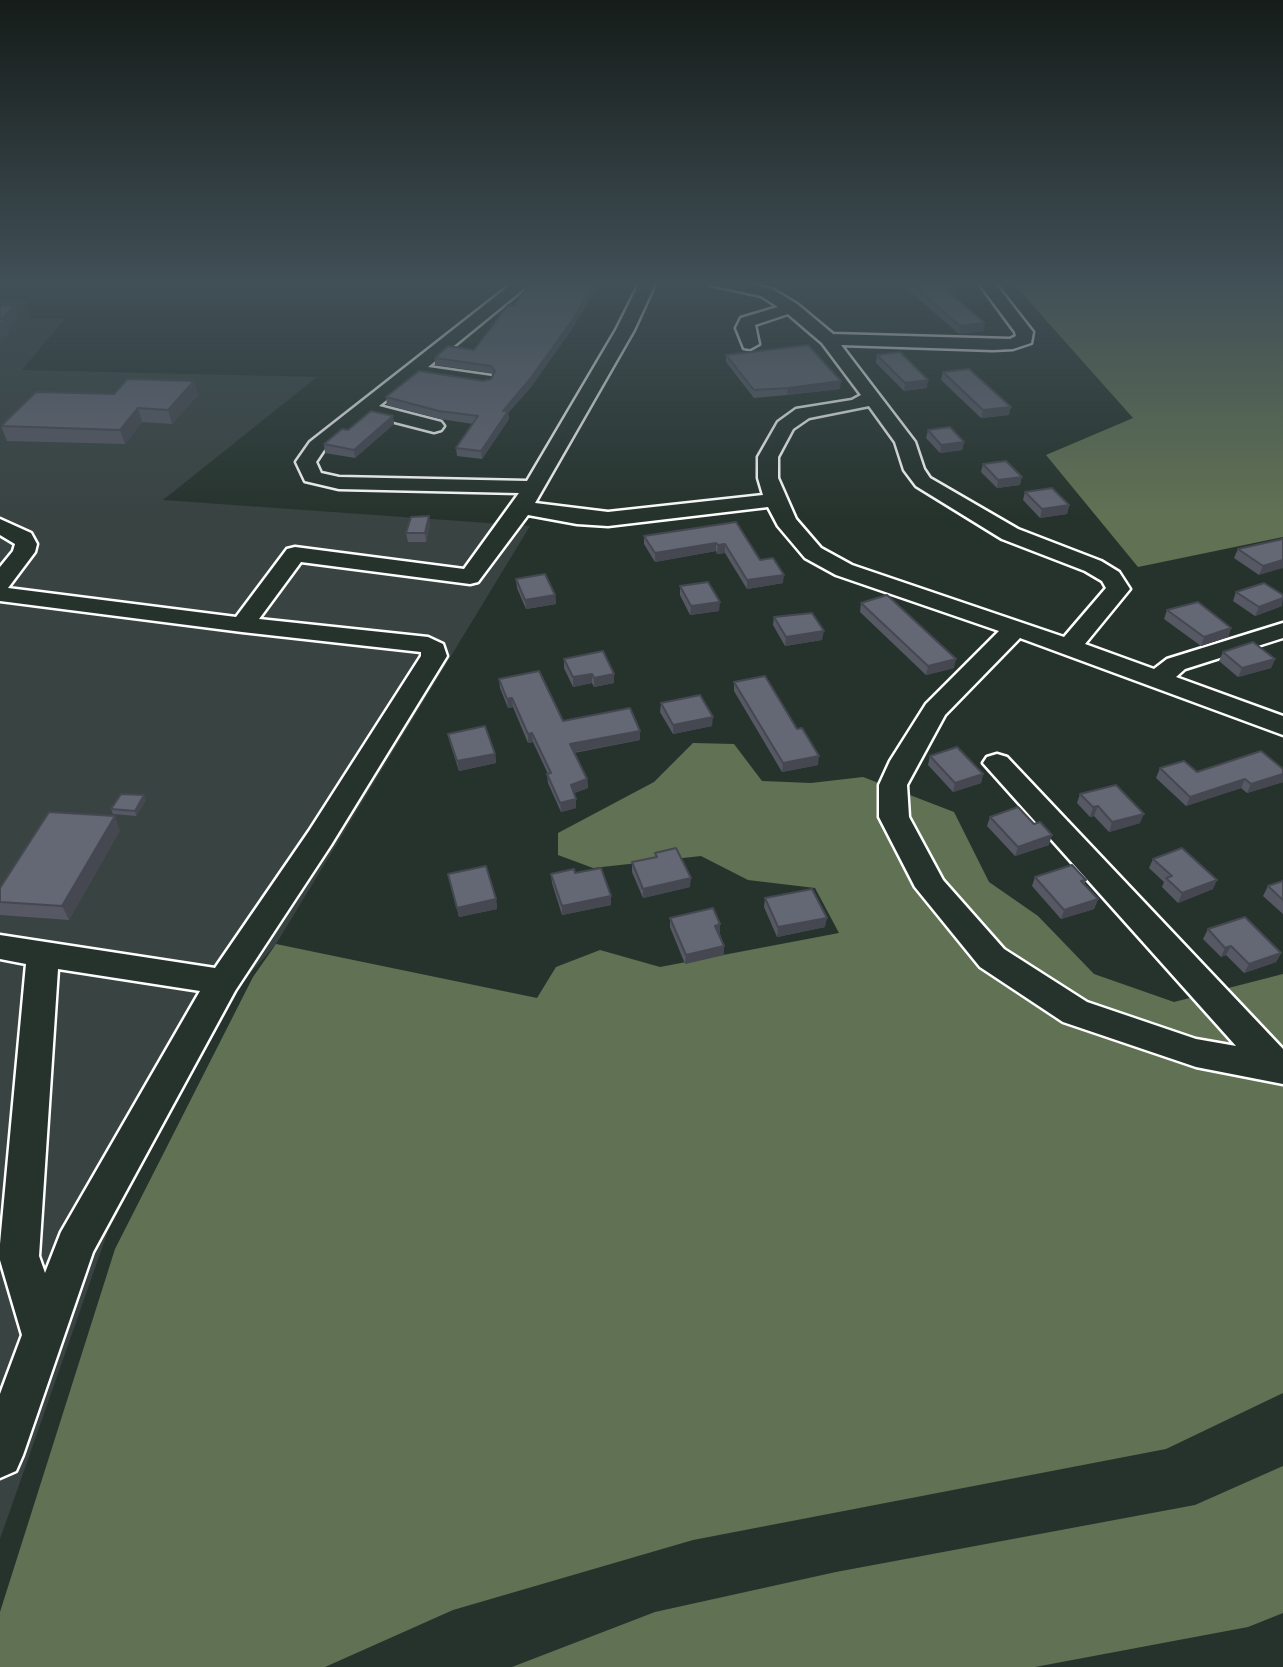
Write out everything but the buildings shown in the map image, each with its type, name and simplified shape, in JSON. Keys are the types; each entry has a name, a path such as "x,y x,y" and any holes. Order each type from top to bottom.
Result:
{"street":[{"path":"425,360 317,446 306,461 312,477 340,483 533,487"},
{"path":"242,625 295,554 470,577 522,507 608,360"},
{"path":"844,360 905,442 914,470 923,482 1010,534 1093,566 1111,577 1118,589 1069,647"},
{"path":"412,370 484,380"},
{"path":"872,397 857,405 803,414 785,426 768,457 768,478 775,500 786,521 813,553 844,570 1069,647 1283,726"},
{"path":"364,408 434,426"},
{"path":"522,507 578,517 608,519 775,500"},
{"path":"0,526 23,538 26,544 24,552 0,583"},
{"path":"0,594 242,625 428,645 434,649 434,656 320,838 223,982 75,1245 0,1455"},
{"path":"1014,630 935,710 904,761 893,785 894,817 931,887 992,958 1075,1012 1196,1053 1281,1069"},
{"path":"1156,681 1176,664 1283,630"},
{"path":"997,764 1281,1069"},
{"path":"0,947 223,982"},
{"path":"43,954 19,1256 43,1334"}],"shaded area":[{"path":"0,360 31,360 22,370 317,377 163,500 530,526 276,944 239,986 108,1231 0,1539"}],"green space":[{"path":"1081,360 1283,360 1283,537 1138,567 1046,455 1133,418"},
{"path":"693,743 734,744 762,781 811,783 863,777 954,812 989,882 1038,916 1094,974 1174,1002 1283,974 1283,1393 1166,1449 693,1540 453,1610 325,1667 0,1667 0,1612 115,1249 253,977 276,944 537,998 556,967 600,950 660,967 839,933 815,888 748,880 701,856 593,868 558,855 558,833 654,782"},
{"path":"1283,1466 1283,1613 1248,1627 1035,1667 512,1667 655,1612 836,1572 1195,1505"}]}
